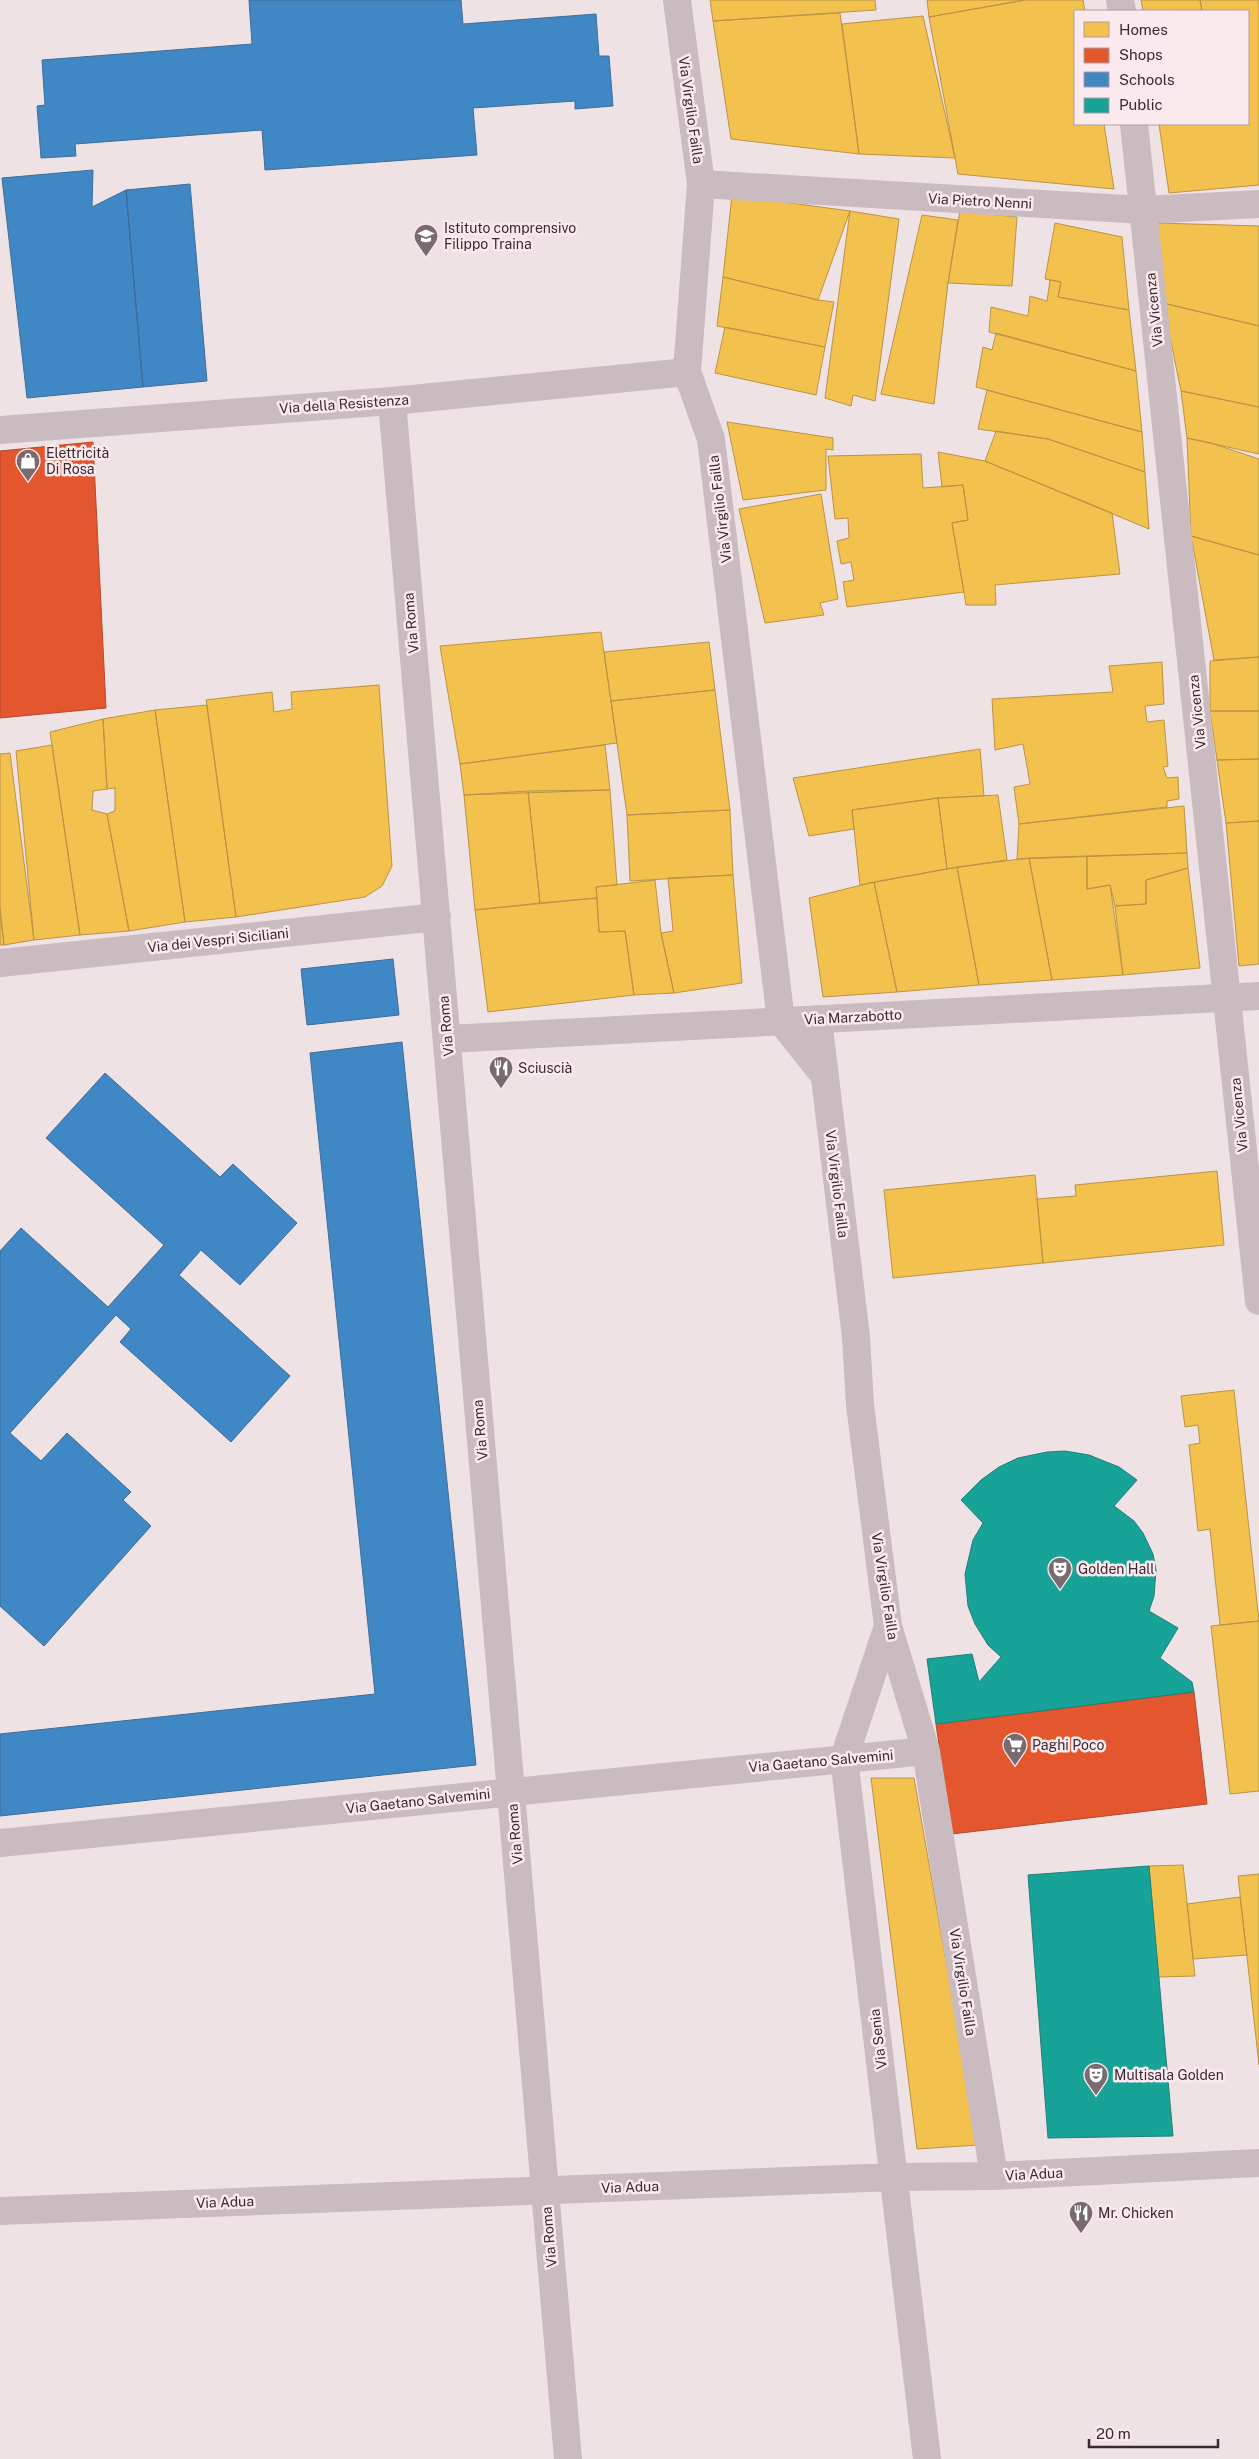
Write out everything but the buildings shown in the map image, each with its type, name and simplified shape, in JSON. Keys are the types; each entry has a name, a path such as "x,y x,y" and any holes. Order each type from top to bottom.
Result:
{"street":[{"name":"Via Virgilio Failla","path":"676,0 701,184 687,372 711,439 781,1021"},
{"name":"Via Vicenza","path":"1134,125 1259,1301"},
{"name":"Via Pietro Nenni","path":"701,184 1144,210 1259,204"},
{"name":"Via della Resistenza","path":"0,430 392,401 687,372"},
{"name":"Via Roma","path":"392,401 568,2459"},
{"name":"Via dei Vespri Siciliani","path":"0,963 436,917"},
{"name":"Via Marzabotto","path":"447,1040 1259,996"},
{"name":"Via Virgilio Failla","path":"818,1019 856,1337 860,1404 888,1626 926,1751 994,2176"},
{"path":"781,1021 824,1076"},
{"name":"Via Senia","path":"888,1626 844,1758 927,2459"},
{"name":"Via Gaetano Salvemini","path":"0,1844 926,1751"},
{"name":"Via Adua","path":"0,2210 895,2177 994,2176 1259,2163"}],"place":[{"name":"Istituto comprensivo Filippo Traina","path":"426,257"},
{"name":"Elettricità Di Rosa","path":"28,482"},
{"name":"Sciuscià","path":"501,1089"},
{"name":"Golden Hall","path":"1060,1590"},
{"name":"Paghi Poco","path":"1015,1766"},
{"name":"Multisala Golden","path":"1096,2096"},
{"name":"Mr. Chicken","path":"1081,2234"}]}
